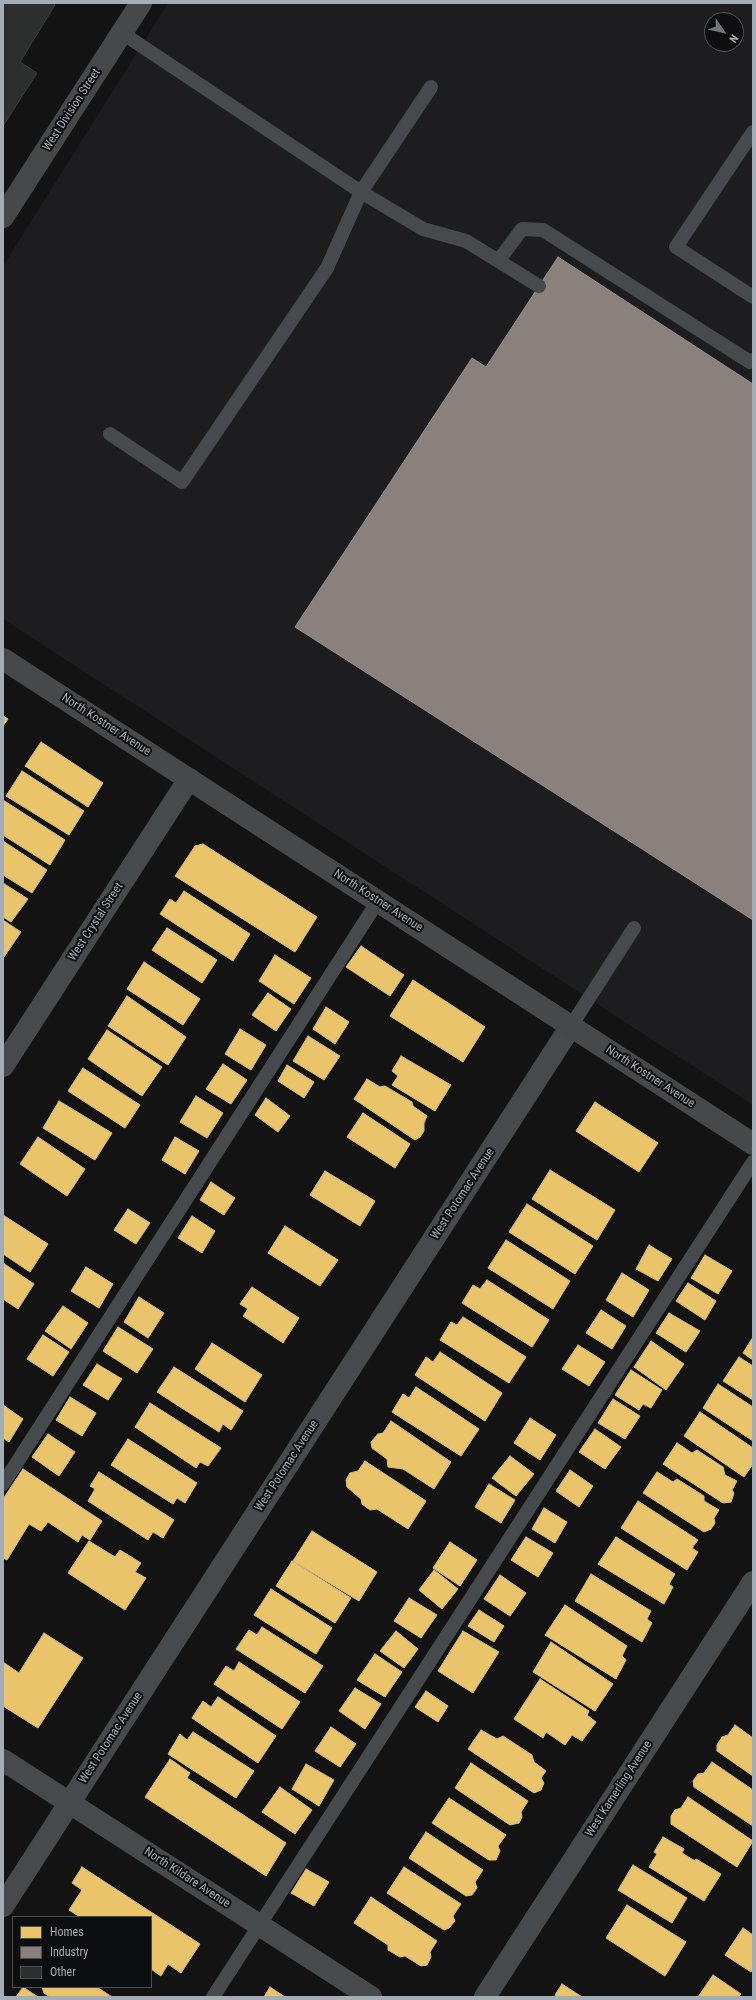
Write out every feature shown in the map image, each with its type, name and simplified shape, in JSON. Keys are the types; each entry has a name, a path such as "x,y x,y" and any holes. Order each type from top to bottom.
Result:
{"street":[{"name":"West Division Street","path":"3,218 141,3"},
{"name":"North Kostner Avenue","path":"3,659 753,1144"},
{"name":"West Crystal Street","path":"3,1066 189,779"},
{"name":"West Potomac Avenue","path":"3,1906 571,1026"},
{"name":"West Kamerling Avenue","path":"485,1997 753,1582"},
{"name":"North Kildare Avenue","path":"3,1760 371,1997"}],"lane":[{"path":"122,32 361,192 423,229 466,241 539,286"},
{"path":"110,434 182,482 327,268 361,192 431,87"},
{"path":"753,132 676,247 753,297"},
{"path":"498,260 522,229 543,230 750,362 753,360"},
{"path":"3,1484 378,901"},
{"path":"571,1026 634,928"},
{"path":"214,1997 753,1162"}],"shaded area":[{"path":"168,3 753,3 753,1105 3,619 3,266"}],"building: Homes":[{"path":"3,716 8,719 3,726"},
{"path":"41,742 103,783 88,807 25,766"},
{"path":"22,771 84,811 69,835 6,796"},
{"path":"3,800 65,840 50,865 3,835"},
{"path":"3,841 47,870 32,893 3,875"},
{"path":"203,844 317,917 295,952 175,876 195,846"},
{"path":"3,883 28,899 11,922 3,917"},
{"path":"184,891 250,934 233,961 160,914 170,899 176,903"},
{"path":"3,920 21,932 4,957 3,957"},
{"path":"167,928 217,960 202,983 152,950"},
{"path":"361,946 404,975 390,996 346,967"},
{"path":"275,955 311,978 294,1004 259,981"},
{"path":"144,962 200,999 183,1025 127,989"},
{"path":"413,980 485,1027 463,1062 390,1016"},
{"path":"268,993 291,1009 276,1031 252,1015"},
{"path":"127,996 186,1037 168,1065 108,1026"},
{"path":"326,1007 349,1022 335,1044 313,1029"},
{"path":"240,1029 266,1045 251,1070 225,1054"},
{"path":"107,1030 162,1067 142,1096 88,1059"},
{"path":"308,1036 340,1056 324,1080 293,1061"},
{"path":"401,1056 451,1085 435,1111 392,1085 398,1076 392,1071"},
{"path":"223,1064 247,1080 231,1104 206,1089"},
{"path":"287,1065 314,1082 304,1098 278,1081"},
{"path":"83,1068 140,1105 125,1128 68,1091"},
{"path":"367,1079 380,1087 385,1086 412,1102 413,1106 427,1116 424,1123 424,1131 420,1137 415,1140 354,1099"},
{"path":"196,1096 223,1113 207,1138 180,1122"},
{"path":"266,1098 290,1116 278,1132 255,1115"},
{"path":"59,1101 112,1133 95,1160 43,1128"},
{"path":"595,1102 658,1143 639,1172 576,1131"},
{"path":"363,1113 410,1144 395,1168 347,1137"},
{"path":"38,1137 85,1169 67,1196 20,1164"},
{"path":"175,1137 199,1151 185,1174 162,1160"},
{"path":"550,1170 615,1210 597,1240 532,1199"},
{"path":"325,1171 375,1201 360,1226 310,1195"},
{"path":"211,1182 235,1198 224,1215 200,1200"},
{"path":"527,1204 593,1246 575,1274 509,1232"},
{"path":"128,1209 150,1223 136,1244 114,1230"},
{"path":"3,1215 48,1244 30,1272 3,1254"},
{"path":"192,1216 215,1231 202,1253 178,1238"},
{"path":"285,1226 338,1260 320,1286 268,1253"},
{"path":"506,1240 570,1281 553,1309 488,1268"},
{"path":"649,1245 672,1259 658,1281 636,1269"},
{"path":"705,1255 732,1271 718,1294 691,1278"},
{"path":"3,1263 34,1284 18,1309 3,1299"},
{"path":"86,1267 113,1284 99,1308 71,1291"},
{"path":"622,1273 649,1290 633,1317 606,1300"},
{"path":"487,1280 549,1320 532,1347 462,1303 473,1285 480,1289"},
{"path":"688,1283 716,1301 705,1320 676,1301"},
{"path":"252,1287 299,1318 283,1343 243,1316 248,1309 240,1304"},
{"path":"139,1297 164,1313 148,1338 124,1322"},
{"path":"63,1306 88,1323 71,1349 45,1331"},
{"path":"601,1310 626,1326 612,1349 586,1333"},
{"path":"669,1313 700,1331 686,1352 656,1333"},
{"path":"463,1317 526,1357 509,1383 440,1340 451,1322 457,1325"},
{"path":"118,1327 153,1349 137,1373 103,1351"},
{"path":"43,1335 69,1352 53,1376 27,1359"},
{"path":"753,1337 753,1360 743,1353"},
{"path":"651,1341 684,1364 666,1390 634,1367"},
{"path":"212,1343 262,1375 245,1402 195,1369"},
{"path":"578,1345 605,1362 589,1386 562,1369"},
{"path":"440,1352 502,1393 485,1421 415,1375 426,1357 433,1362"},
{"path":"739,1357 753,1366 753,1400 723,1381"},
{"path":"97,1364 122,1379 108,1400 83,1385"},
{"path":"174,1367 243,1411 231,1430 223,1424 219,1432 157,1392"},
{"path":"631,1370 662,1390 651,1408 643,1404 639,1410 615,1395"},
{"path":"718,1384 753,1407 753,1441 703,1408"},
{"path":"416,1387 479,1429 461,1456 392,1412 403,1394 409,1398"},
{"path":"70,1397 96,1413 82,1436 56,1420"},
{"path":"613,1399 640,1416 625,1439 598,1423"},
{"path":"150,1403 221,1448 208,1466 200,1462 196,1468 135,1427"},
{"path":"3,1405 23,1419 9,1442 3,1438"},
{"path":"700,1412 753,1448 753,1464 744,1477 684,1436"},
{"path":"530,1418 556,1435 540,1460 514,1443"},
{"path":"391,1421 451,1462 434,1489 403,1469 388,1467 387,1459 372,1448 371,1442 378,1434 383,1433"},
{"path":"595,1429 621,1447 605,1469 579,1452"},
{"path":"48,1434 75,1452 59,1476 32,1457"},
{"path":"128,1439 197,1483 185,1503 177,1498 173,1504 111,1465"},
{"path":"677,1443 692,1453 697,1450 723,1467 725,1475 737,1481 732,1490 734,1493 731,1502 723,1503 663,1464"},
{"path":"510,1456 534,1474 516,1496 492,1478"},
{"path":"365,1461 426,1501 408,1529 377,1509 370,1510 362,1504 361,1499 347,1487 346,1480 350,1473 358,1471"},
{"path":"23,1469 102,1521 90,1540 82,1535 78,1542 48,1522 41,1531 29,1524 7,1560 3,1558 3,1499"},
{"path":"570,1470 593,1486 579,1507 556,1491"},
{"path":"99,1472 174,1520 163,1538 153,1532 148,1540 88,1501 95,1489 90,1486"},
{"path":"657,1472 673,1482 677,1479 704,1496 704,1501 719,1510 714,1518 715,1523 711,1529 704,1532 643,1493"},
{"path":"489,1484 515,1500 501,1523 475,1507"},
{"path":"638,1501 698,1540 692,1548 698,1552 687,1570 621,1528"},
{"path":"544,1508 567,1522 555,1543 532,1529"},
{"path":"312,1531 377,1572 359,1601 293,1561"},
{"path":"526,1537 553,1553 538,1577 511,1560"},
{"path":"616,1537 675,1574 669,1584 673,1587 664,1604 598,1564"},
{"path":"89,1541 115,1557 120,1550 141,1563 135,1572 146,1578 125,1610 68,1573"},
{"path":"450,1542 477,1560 460,1586 433,1568"},
{"path":"292,1561 351,1598 335,1623 276,1586"},
{"path":"434,1570 458,1589 442,1609 419,1590"},
{"path":"591,1574 651,1611 647,1619 652,1623 642,1642 575,1601"},
{"path":"500,1575 526,1593 510,1616 484,1599"},
{"path":"271,1589 332,1628 316,1654 254,1615"},
{"path":"409,1598 437,1615 421,1638 394,1621"},
{"path":"565,1605 627,1646 622,1656 626,1660 616,1679 545,1635"},
{"path":"479,1610 504,1626 494,1642 468,1626"},
{"path":"262,1627 323,1666 305,1693 236,1649 249,1630 257,1635"},
{"path":"396,1631 418,1649 404,1668 380,1651"},
{"path":"463,1631 499,1652 473,1693 438,1671"},
{"path":"44,1633 83,1658 38,1728 3,1706 3,1662 19,1673"},
{"path":"551,1642 613,1684 595,1711 533,1672"},
{"path":"375,1654 402,1672 385,1697 357,1680"},
{"path":"239,1662 300,1702 282,1729 214,1684 226,1666 234,1671"},
{"path":"540,1679 589,1711 587,1715 596,1722 582,1741 572,1735 565,1745 546,1732 543,1738 514,1719"},
{"path":"355,1688 381,1704 365,1729 339,1711"},
{"path":"426,1691 448,1706 438,1722 415,1707"},
{"path":"218,1697 276,1736 258,1763 192,1718 203,1701 211,1707"},
{"path":"735,1725 753,1738 753,1776 717,1751 717,1745 722,1737 728,1735"},
{"path":"331,1727 356,1744 340,1767 315,1751"},
{"path":"481,1730 497,1739 503,1736 532,1755 534,1762 546,1771 541,1778 544,1783 541,1790 534,1793 468,1749"},
{"path":"193,1732 254,1771 236,1798 168,1754 180,1734 187,1740"},
{"path":"170,1759 190,1773 187,1778 286,1843 266,1876 145,1797"},
{"path":"712,1762 753,1790 753,1826 694,1787 693,1781 698,1774 704,1773"},
{"path":"471,1763 528,1801 521,1812 522,1817 519,1823 510,1825 455,1788"},
{"path":"306,1764 334,1780 319,1806 292,1789"},
{"path":"280,1787 312,1810 295,1834 262,1812"},
{"path":"688,1797 753,1841 737,1867 671,1824 671,1816 675,1810 681,1808"},
{"path":"449,1798 506,1835 498,1846 500,1851 496,1860 489,1860 432,1823"},
{"path":"426,1832 483,1870 475,1882 477,1888 472,1895 466,1896 409,1858"},
{"path":"663,1837 684,1849 682,1853 695,1861 696,1859 721,1874 704,1901 649,1867 657,1854 654,1852"},
{"path":"633,1865 687,1898 672,1923 618,1890"},
{"path":"82,1867 200,1944 181,1973 168,1964 161,1976 152,1970 152,1916 78,1916 69,1910 82,1890 72,1883"},
{"path":"404,1867 461,1904 453,1916 455,1921 449,1928 444,1930 387,1893"},
{"path":"306,1869 329,1882 314,1906 291,1893"},
{"path":"371,1897 437,1941 430,1952 431,1957 427,1965 421,1966 405,1956 400,1957 388,1950 388,1945 354,1923"},
{"path":"627,1905 686,1942 665,1976 606,1938"},
{"path":"743,1928 753,1935 753,1969 751,1972 725,1955"},
{"path":"713,1975 741,1994 738,1997 698,1997"},
{"path":"562,1984 582,1997 556,1997 555,1995"},
{"path":"270,1987 285,1997 264,1997"},
{"path":"22,1988 24,1988 38,1997 16,1997"},
{"path":"42,1988 98,1988 112,1997 50,1997 44,1993"}],"building: Industry":[{"path":"558,257 753,384 753,920 295,627 472,358 486,367"}],"building: Other":[{"path":"3,3 52,3 55,5 20,62 37,73 3,126"}]}
